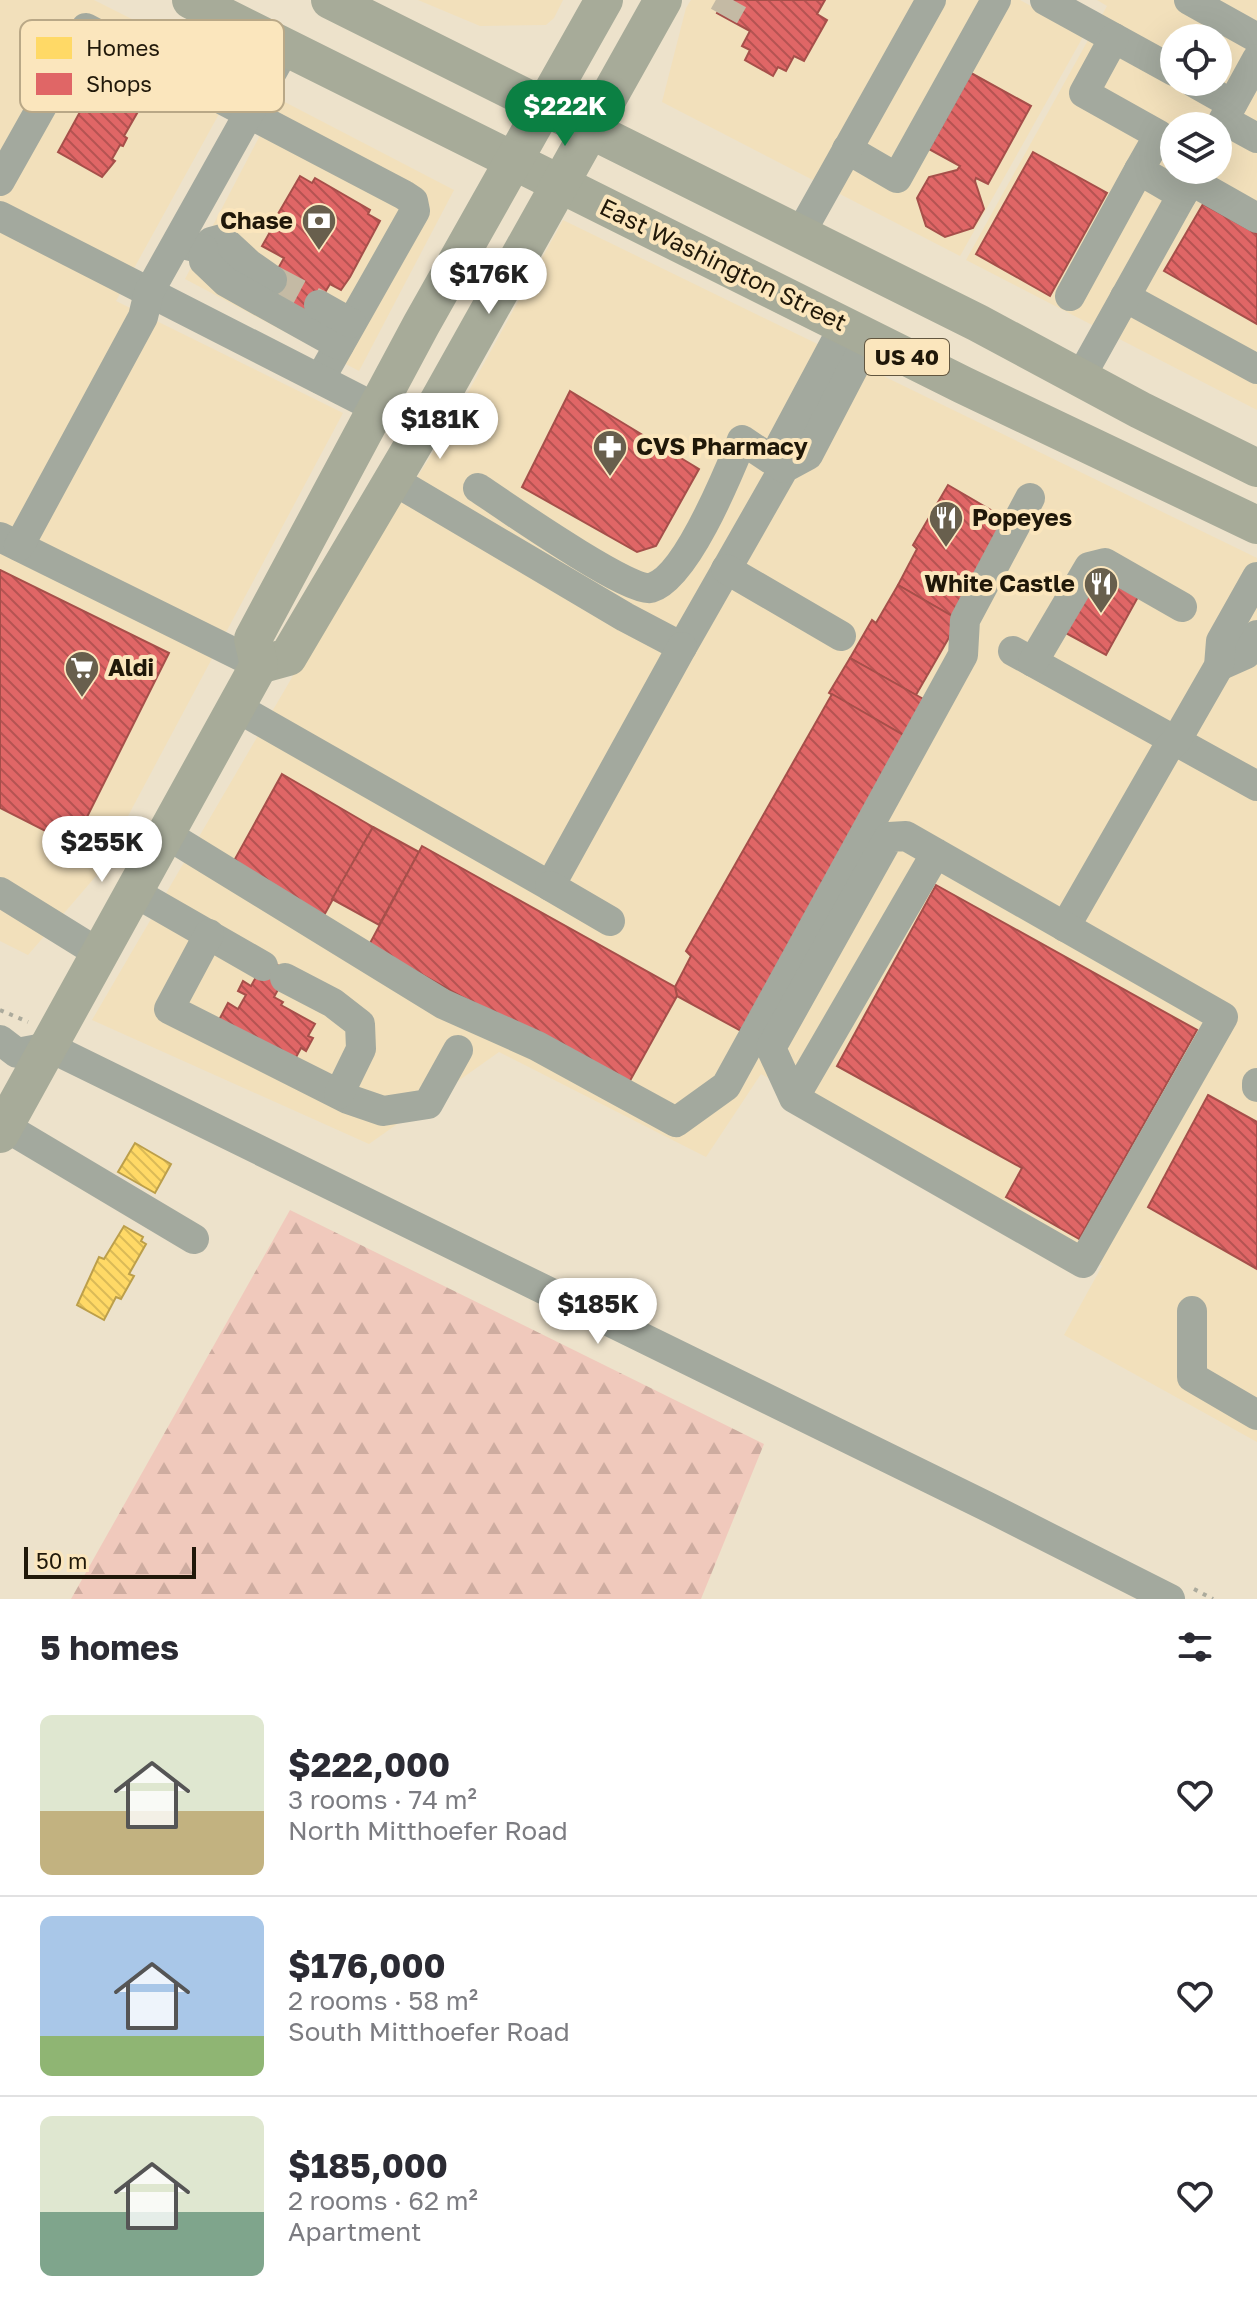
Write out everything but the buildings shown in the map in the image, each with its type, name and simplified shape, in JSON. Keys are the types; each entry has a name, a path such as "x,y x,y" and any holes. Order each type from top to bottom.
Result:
{"main road":[{"name":"East Washington Street","path":"191,0 231,20"},
{"name":"East Washington Street","path":"330,0 504,87 535,151"},
{"path":"259,665 288,657 401,467 535,151 604,0"},
{"path":"2,1130 259,665 253,639 376,408 535,151 589,129 663,0"},
{"name":"East Washington Street","path":"286,47 535,151 857,332 1257,525"},
{"name":"East Washington Street","path":"535,151 589,129 964,316 1257,468"}],"street":[{"path":"800,234 931,0"},
{"path":"847,149 897,178 996,0"},
{"path":"1189,0 1256,57 1228,112"},
{"path":"1058,3 1160,63"},
{"path":"1070,296 1159,135 1084,93 1114,38"},
{"path":"284,51 286,47"},
{"path":"1205,96 1220,112"},
{"path":"0,181 39,112"},
{"path":"244,112 413,201 415,211 320,379"},
{"path":"248,114 190,246 149,292 143,317 10,542 259,665"},
{"path":"1232,122 1257,138"},
{"path":"1139,170 1160,175"},
{"path":"1080,378 1188,184"},
{"path":"1193,184 1257,218"},
{"path":"0,216 376,408"},
{"path":"190,246 222,239 272,280"},
{"path":"190,246 226,282 345,334"},
{"path":"1125,297 1257,369"},
{"path":"319,305 345,334"},
{"path":"550,886 784,468 781,444 857,332"},
{"path":"478,488 598,566 641,588 651,588 670,578 715,504 742,440 784,468"},
{"path":"401,467 635,622 682,647"},
{"path":"166,834 443,1004 537,1046 676,1122 726,1086 963,655 965,620 1030,498"},
{"path":"1182,607 1105,563 1089,567 1023,656 1257,786"},
{"path":"726,569 841,636"},
{"path":"1065,927 1166,751 1176,741 1219,666 1221,641 1257,577"},
{"path":"635,622 651,588"},
{"path":"1219,666 1246,654 1257,635"},
{"path":"236,707 610,921"},
{"path":"906,836 1065,927 1223,1017 1083,1263 794,1098 771,1048 889,837 906,836"},
{"path":"794,1098 936,853"},
{"path":"0,892 100,954"},
{"path":"134,892 333,1003 360,1024 361,1049 339,1094"},
{"path":"209,934 169,1009 339,1094 383,1111 428,1104 458,1050"},
{"path":"0,1040 17,1053 49,1047 1170,1599"},
{"path":"2,1130 194,1239"},
{"path":"1192,1311 1192,1377 1257,1415"}],"shaded area":[{"path":"0,0 94,0 134,20 20,20 20,112 220,112 116,301 343,413 96,876 28,955 0,941"},
{"path":"418,0 563,0 554,18 546,25 480,26"},
{"path":"691,0 1020,0 1084,35 960,256 662,102 686,8"},
{"path":"1097,0 1257,0 1257,410 966,260 1107,6"},
{"path":"284,102 454,190 359,371 185,279 272,112 284,112"},
{"path":"563,220 1257,558 1257,1442 1064,1335 1102,1266 761,1074 706,1157 499,1052 369,1144 92,1020 308,650 450,425"}],"green space":[{"path":"290,1210 764,1444 701,1599 71,1599"}],"tunnel":[{"path":"724,16 733,0"},
{"path":"272,280 319,305"}],"place":[{"name":"Chase","path":"319,252"},
{"name":"CVS Pharmacy","path":"610,478"},
{"name":"Popeyes","path":"946,549"},
{"name":"White Castle","path":"1101,615"},
{"name":"Aldi","path":"82,699"}]}
